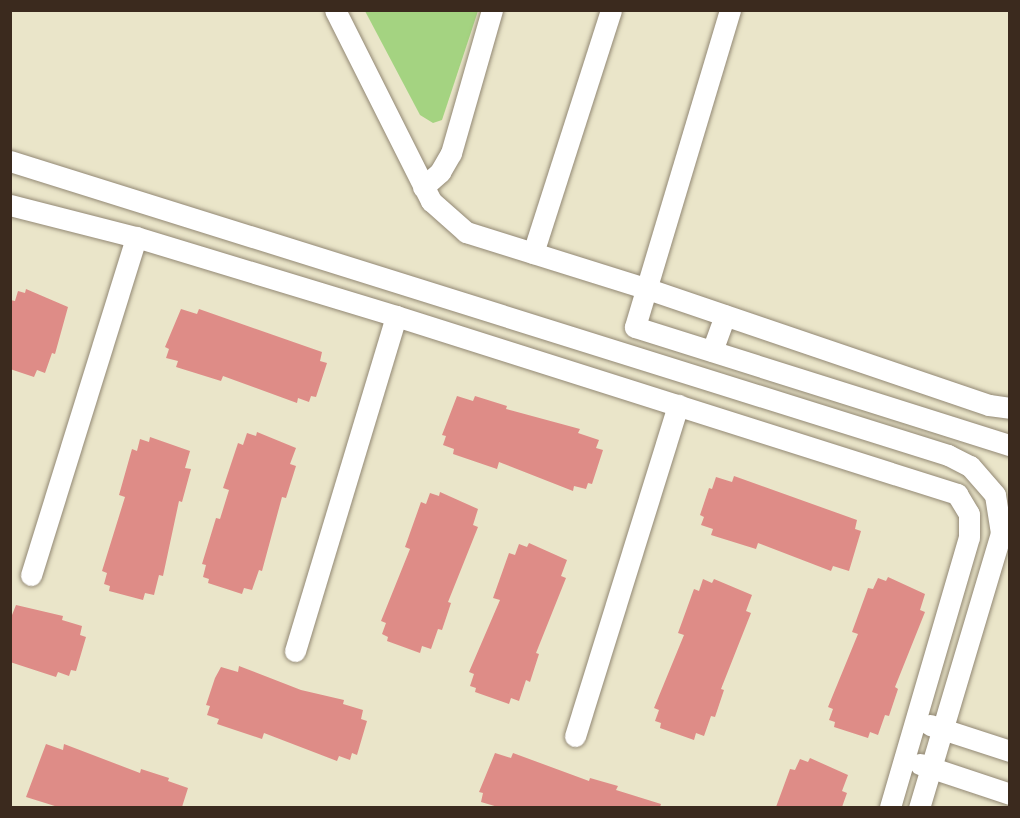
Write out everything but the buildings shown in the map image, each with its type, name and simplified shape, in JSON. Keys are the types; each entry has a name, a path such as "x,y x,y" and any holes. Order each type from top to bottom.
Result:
{"street":[{"path":"335,10 423,187 441,213 466,232 648,289 989,405 1010,408"},
{"path":"423,187 440,172 451,153 492,10"},
{"path":"533,253 610,10"},
{"path":"730,10 635,327 1010,445"},
{"path":"10,161 960,459 980,474 994,495 1001,533 919,807"},
{"path":"10,205 136,237 948,488 965,503 969,514 969,537 890,807"},
{"path":"31,575 136,237"},
{"path":"712,351 725,315"},
{"path":"295,651 396,316"},
{"path":"575,736 678,405"},
{"path":"916,720 1010,751"},
{"path":"905,758 1010,794"}],"green space":[{"path":"365,11 478,11 442,120 433,123 420,115"}]}
